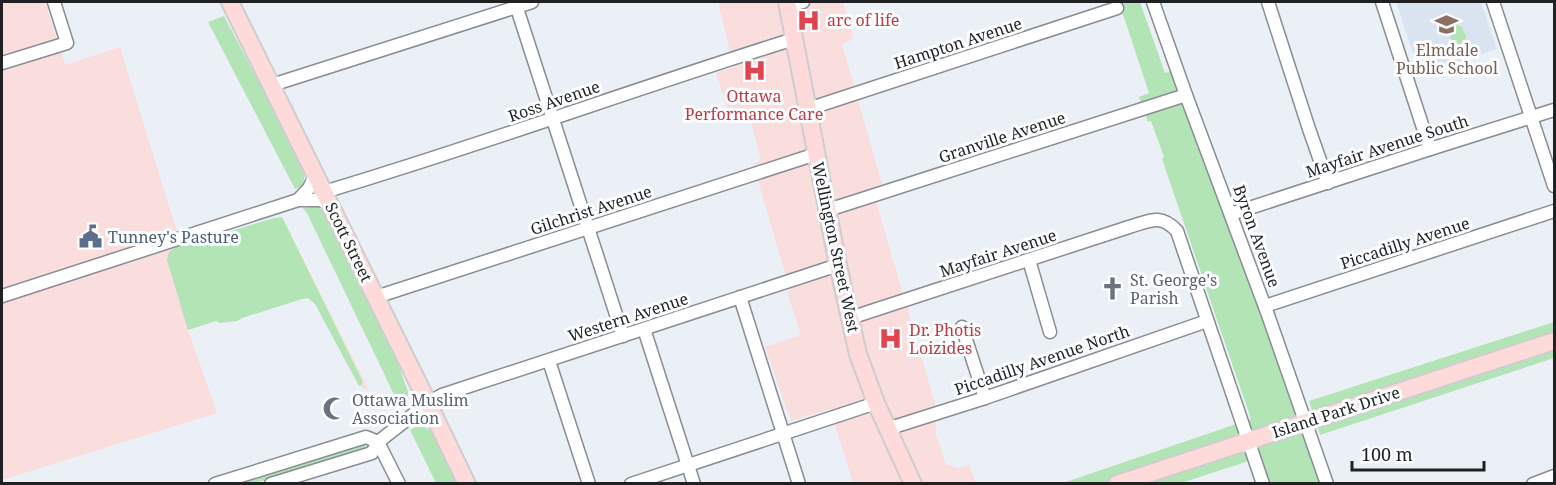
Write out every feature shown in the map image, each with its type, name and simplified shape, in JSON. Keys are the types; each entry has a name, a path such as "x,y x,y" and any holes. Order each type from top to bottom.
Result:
{"main road":[{"name":"Scott Street","path":"230,2 467,483"},
{"name":"Wellington Street West","path":"792,3 794,39 838,265 858,354 876,403 912,483"},
{"name":"Island Park Drive","path":"1117,483 1554,341"}],"street":[{"path":"2,63 67,43 54,2"},
{"path":"272,85 516,4 532,2"},
{"name":"Byron Avenue","path":"1154,2 1327,483"},
{"path":"1268,2 1328,183"},
{"path":"1382,2 1430,149"},
{"path":"1493,2 1554,186"},
{"path":"516,4 623,336"},
{"name":"Hampton Avenue","path":"808,109 1117,8"},
{"name":"Ross Avenue","path":"327,197 794,39"},
{"name":"Granville Avenue","path":"828,210 1186,95"},
{"name":"Mayfair Avenue South","path":"1231,214 1554,110"},
{"name":"Gilchrist Avenue","path":"376,297 816,154"},
{"path":"298,200 311,186 316,174"},
{"path":"2,296 273,207 298,200 319,200 327,197"},
{"name":"Piccadilly Avenue","path":"1265,306 1554,211"},
{"name":"Mayfair Avenue","path":"850,318 1157,220 1167,221 1177,231 1207,321"},
{"path":"1029,260 1050,332"},
{"name":"Western Avenue","path":"271,483 372,453 383,438 441,395 838,265"},
{"path":"740,297 799,483"},
{"path":"1207,321 1263,483"},
{"name":"Piccadilly Avenue North","path":"887,429 986,398 1207,321"},
{"path":"962,327 986,398"},
{"path":"644,329 694,483"},
{"path":"549,361 589,483"},
{"path":"631,483 876,403"},
{"path":"215,483 366,437 383,438 399,483"},
{"path":"1533,483 1554,477"}],"shaded area":[{"name":"Tunney's Pasture","path":"2,2 45,2 65,65 120,47 181,245 282,217 368,388 363,389 309,290 188,330 217,413 2,480"},
{"path":"718,2 843,2 854,39 842,44 882,184 877,205 935,403 936,434 946,464 957,468 969,465 976,483 853,483 830,409 791,421 765,347 801,335 787,292 790,290 753,164 761,160 749,116 731,121 716,73 734,67"},
{"name":"Elmdale Public School","path":"1396,2 1481,2 1497,49 1420,74"}],"green space":[{"path":"1117,2 1140,2 1165,73 1174,70 1321,483 1267,483 1258,458 1181,483 1060,484 1251,419 1162,159 1164,157 1151,121 1148,122 1139,97 1149,93"},
{"path":"224,16 298,157 304,175 302,186 295,189 208,22"},
{"path":"1452,22 1462,27 1466,37 1461,48 1452,42 1449,32"},
{"path":"318,206 323,211 401,371 408,390 408,398 400,407 306,211 303,209"},
{"path":"282,217 362,380 362,385 359,386 315,304 308,298 237,321 220,323 216,321 188,330 167,260 169,252 174,248"},
{"path":"1554,322 1554,358 1320,435 1309,401"},
{"path":"419,425 431,430 457,483 436,483 410,430"},
{"path":"364,443 366,448 362,451 255,483 225,484"}],"place":[{"name":"arc of life","path":"809,20"},
{"name":"Elmdale Public School","path":"1447,25"},
{"name":"Ottawa Performance Care","path":"754,71"},
{"name":"Tunney's Pasture","path":"90,237"},
{"name":"St. George's Parish","path":"1112,289"},
{"name":"Dr. Photis Loizides","path":"891,339"},
{"name":"Ottawa Muslim Association","path":"334,409"}]}
